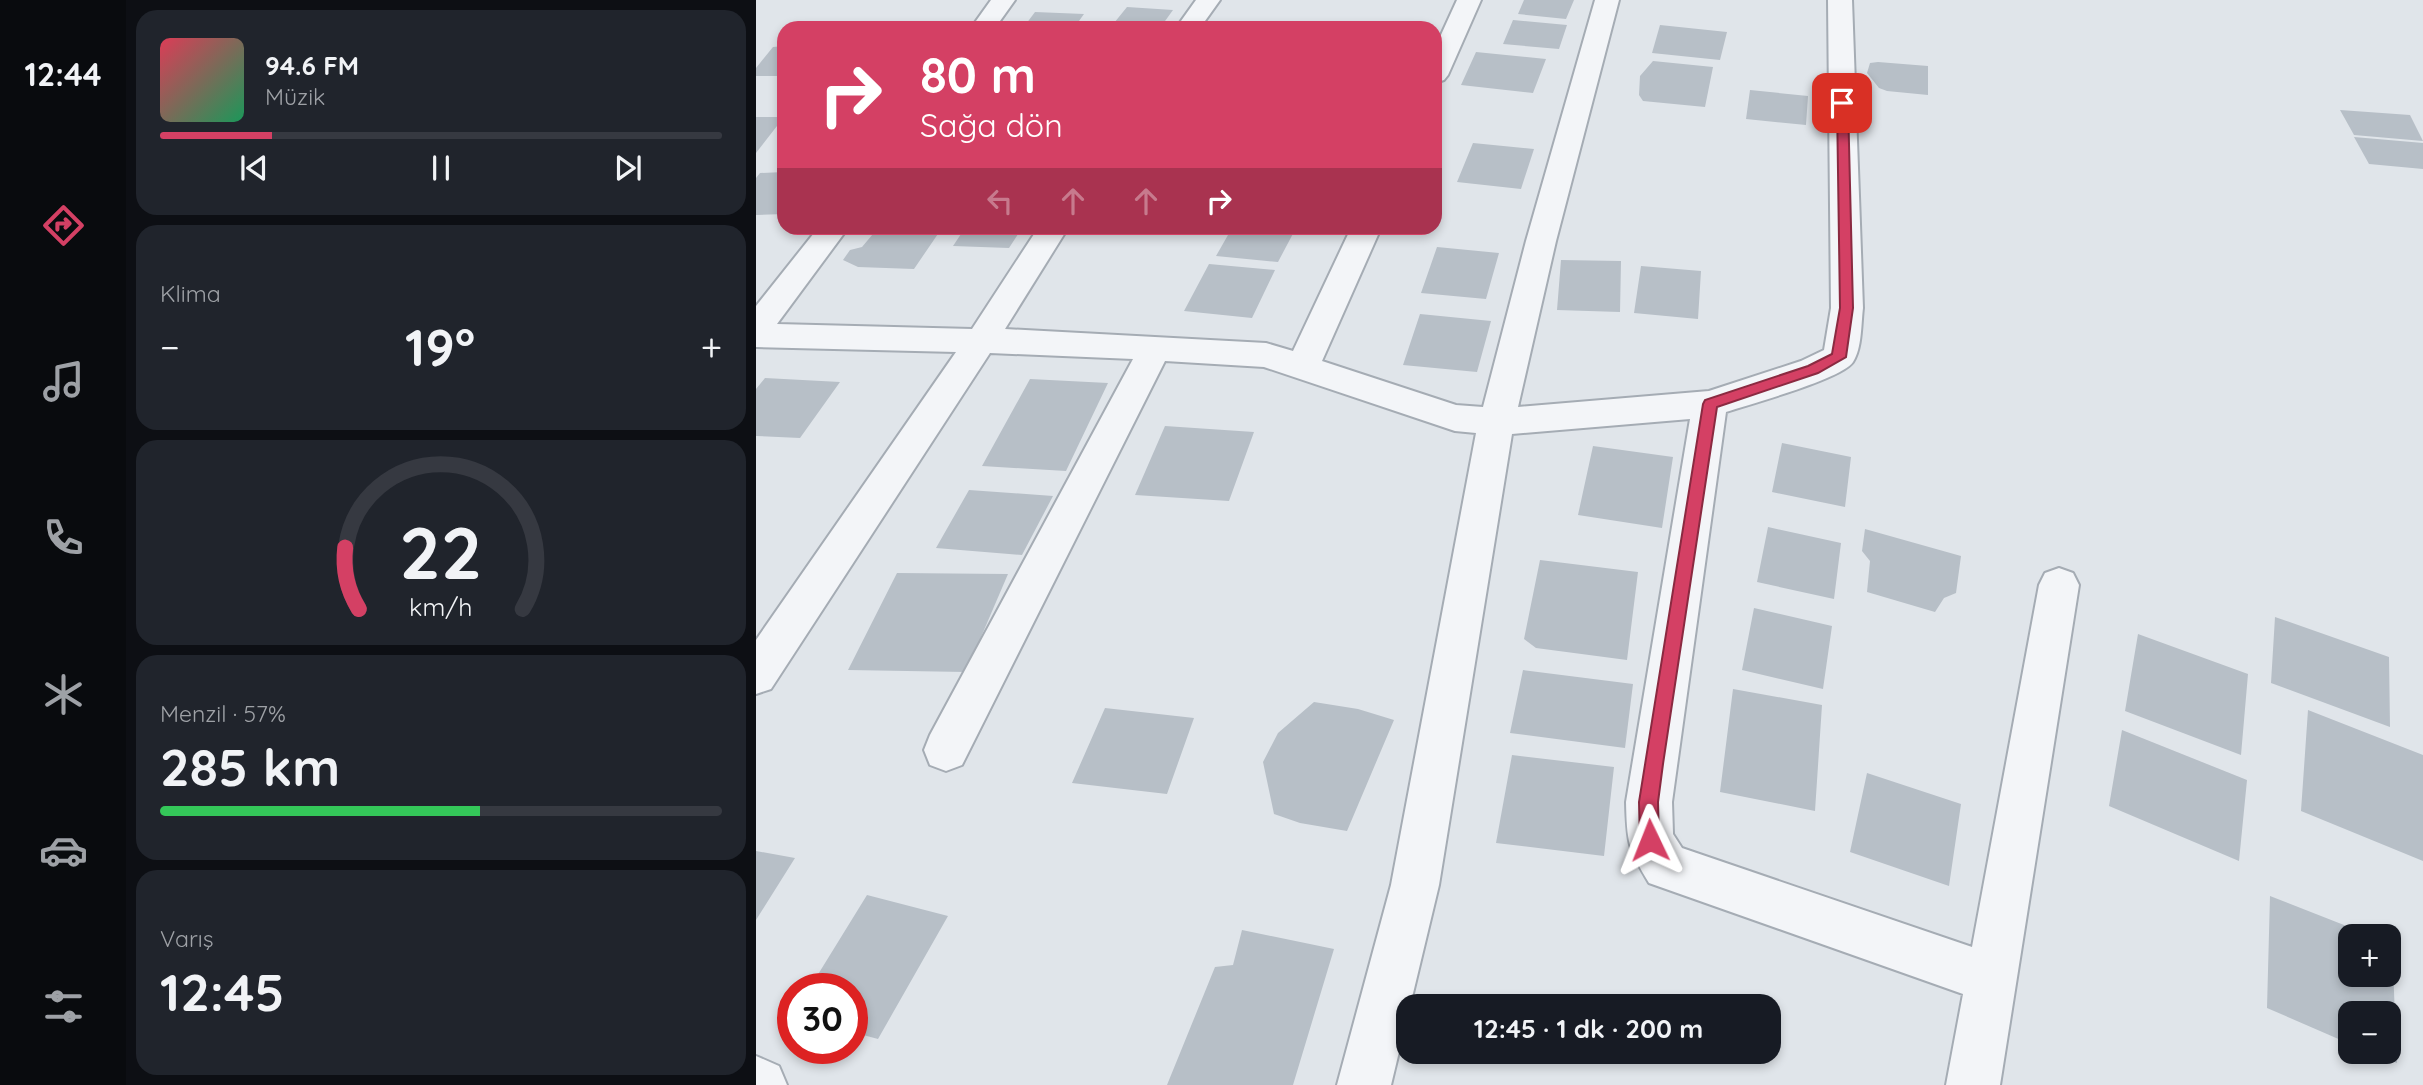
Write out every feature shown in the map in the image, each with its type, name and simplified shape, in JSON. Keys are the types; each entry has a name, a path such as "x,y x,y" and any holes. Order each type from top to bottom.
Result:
{"street":[{"path":"988,21 1003,0"},
{"path":"1193,21 1208,0"},
{"path":"1442,60 1469,0"},
{"path":"1364,1085 1415,886 1487,462 1541,241 1607,0"},
{"path":"756,335 981,341 1266,355 1455,418 1497,422 1710,404 1813,370 1839,357 1847,308 1840,0"},
{"path":"756,329 828,235"},
{"path":"756,675 981,341 1049,235"},
{"path":"1302,367 1363,235"},
{"path":"946,750 1155,348"},
{"path":"1710,404 1654,764 1649,802 1650,840 1665,866 1991,979"},
{"path":"1973,1085 2059,585"}],"building":[{"path":"1524,0 1574,0 1566,19 1518,14"},
{"path":"1127,7 1173,10 1165,21 1116,21"},
{"path":"1035,12 1084,14 1079,21 1028,21"},
{"path":"1513,20 1567,25 1559,49 1503,44"},
{"path":"1660,25 1727,32 1720,60 1652,53"},
{"path":"773,47 777,47 777,76 756,76 756,68"},
{"path":"1476,52 1546,59 1533,93 1461,85"},
{"path":"1653,61 1713,67 1705,107 1643,101 1639,95 1640,76"},
{"path":"1870,63 1928,66 1928,95 1879,88 1867,73"},
{"path":"1750,90 1808,96 1806,125 1746,119"},
{"path":"2340,110 2410,115 2423,141 2354,135"},
{"path":"756,117 777,117 777,126 756,153"},
{"path":"2354,137 2423,143 2423,169 2369,164"},
{"path":"1473,143 1534,149 1521,189 1457,182"},
{"path":"777,172 777,214 756,215 756,178 760,173"},
{"path":"872,235 937,235 914,269 858,267 843,260 850,250 862,247"},
{"path":"960,235 1017,235 1009,248 953,246"},
{"path":"1228,235 1292,235 1278,262 1216,256"},
{"path":"1437,247 1499,253 1486,299 1421,293"},
{"path":"1561,260 1621,261 1620,312 1557,310"},
{"path":"1209,264 1275,270 1252,318 1184,311"},
{"path":"1641,266 1701,271 1698,319 1634,313"},
{"path":"1420,314 1491,321 1477,372 1403,365"},
{"path":"765,378 840,382 800,438 756,436 756,389"},
{"path":"1030,379 1108,383 1066,471 982,466"},
{"path":"1165,426 1254,432 1229,501 1135,495"},
{"path":"1782,443 1851,457 1845,507 1772,492"},
{"path":"1593,446 1673,457 1662,528 1578,515"},
{"path":"969,490 1053,496 1022,555 936,548"},
{"path":"1768,527 1841,543 1834,599 1757,582"},
{"path":"1865,529 1961,556 1956,593 1944,598 1935,612 1867,592 1870,561 1862,551"},
{"path":"1540,560 1638,572 1627,660 1536,648 1524,639"},
{"path":"897,573 1008,574 966,672 848,670"},
{"path":"1754,608 1832,626 1823,689 1742,670"},
{"path":"2275,617 2389,657 2390,727 2271,683"},
{"path":"2138,634 2248,674 2241,755 2125,711"},
{"path":"1523,670 1633,684 1625,748 1510,733"},
{"path":"1733,689 1822,705 1815,811 1720,792"},
{"path":"1314,702 1358,709 1394,720 1347,831 1300,823 1274,814 1263,762 1278,733"},
{"path":"1105,708 1194,718 1167,794 1072,783"},
{"path":"2308,710 2423,755 2423,861 2301,811"},
{"path":"2122,730 2247,780 2239,861 2109,806"},
{"path":"1512,755 1614,767 1604,856 1496,843"},
{"path":"1867,773 1961,804 1949,886 1850,852"},
{"path":"756,851 795,858 756,920"},
{"path":"867,895 948,916 878,1039 868,1036 868,973 819,973"},
{"path":"2270,896 2341,924 2338,924 2338,987 2394,987 2394,1001 2338,1001 2338,1039 2267,1008"},
{"path":"1242,930 1334,949 1293,1085 1167,1085 1215,967 1233,965"}],"route":[{"path":"1650,840 1649,802 1654,764 1710,404 1813,370 1839,357 1847,308 1842,103"}]}
